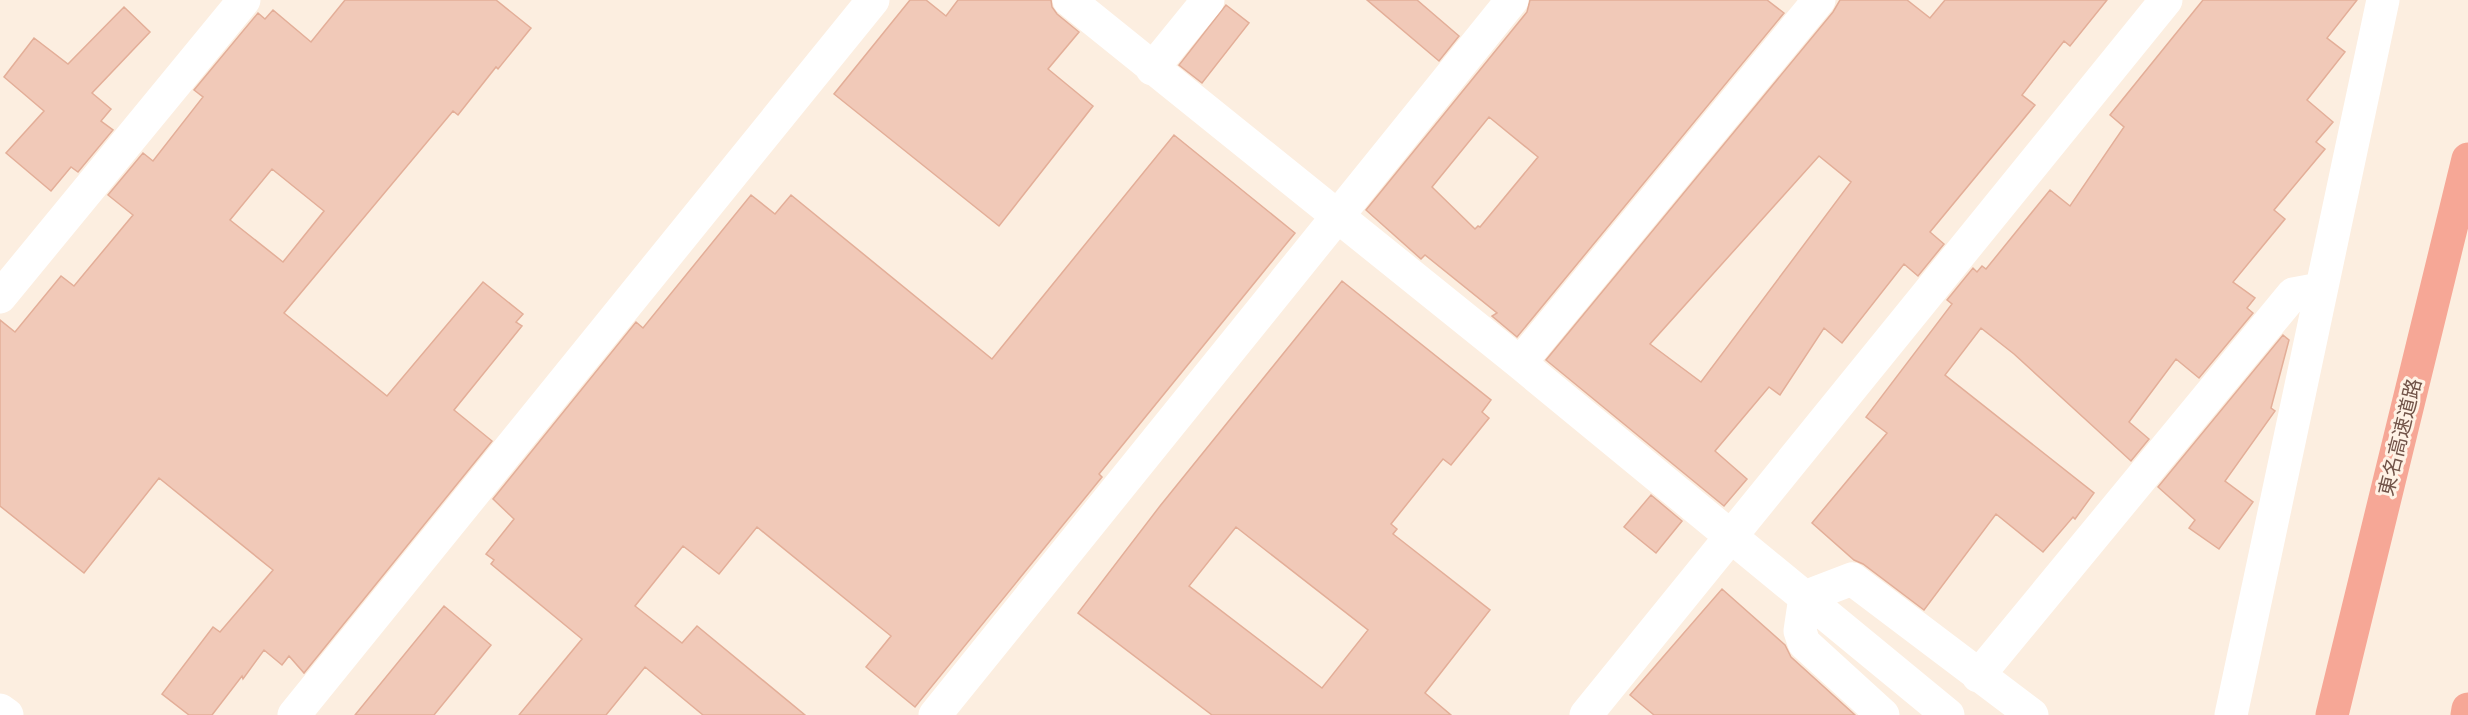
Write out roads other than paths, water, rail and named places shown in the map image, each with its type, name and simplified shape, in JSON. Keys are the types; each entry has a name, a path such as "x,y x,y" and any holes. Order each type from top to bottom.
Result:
{"highway":[{"name":"東名高速道路","path":"2332,715 2468,159"},
{"path":"2466,715 2468,709"}],"street":[{"path":"0,297 244,0"},
{"path":"294,715 873,0"},
{"path":"1069,0 1520,363 1948,715"},
{"path":"1152,69 1208,0"},
{"path":"935,715 1512,0"},
{"path":"1520,363 1819,0"},
{"path":"1586,715 2166,0"},
{"path":"2231,715 2383,0"},
{"path":"1978,676 2293,294 2320,289"},
{"path":"1805,597 1852,579 2032,715"},
{"path":"1805,597 1800,631 1804,642 1883,715"},
{"path":"0,710 7,715"}]}
